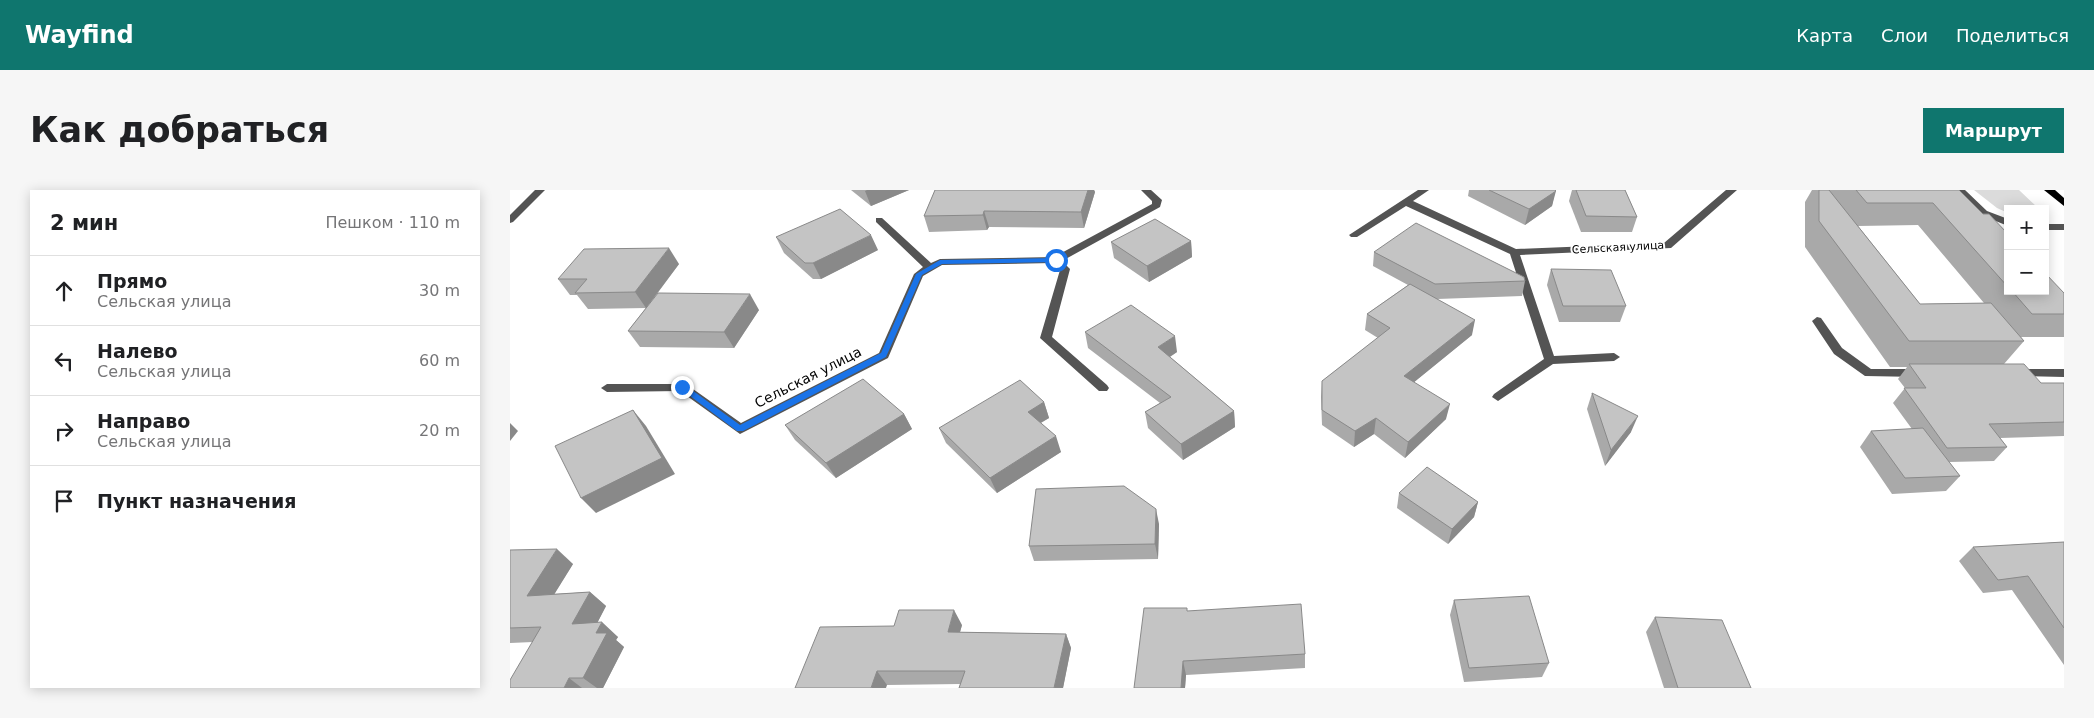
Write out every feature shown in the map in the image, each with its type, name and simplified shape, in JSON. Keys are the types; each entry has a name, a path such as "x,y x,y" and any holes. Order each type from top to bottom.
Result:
{"main road":[{"path":"2049,190 2064,203"}],"street":[{"path":"510,220 540,190"},
{"path":"879,220 929,267 940,262 1056,260 1157,205 1156,200 1146,190"},
{"path":"1354,236 1424,190"},
{"name":"Сельская улица","path":"1406,202 1514,252 1668,246 1732,190"},
{"path":"1960,190 1984,213 2004,222"},
{"path":"2049,227 2064,227"},
{"path":"1514,252 1550,360"},
{"path":"1056,260 1065,269 1046,338 1103,388"},
{"name":"Сельская улица","path":"607,388 682,387 740,429 884,355 919,274 929,267"},
{"path":"1817,321 1838,351 1869,373 1928,373"},
{"path":"1498,397 1550,360 1614,357"},
{"path":"2006,373 2064,373"}],"shaded area":[{"path":"1974,190 2019,190 2035,205 2004,205 2004,211"}],"building":[{"path":"935,190 1088,190 1081,212 984,211 983,215 924,216"},
{"path":"1489,190 1555,190 1556,191 1529,209"},
{"path":"1576,190 1625,190 1637,217 1586,216"},
{"path":"1819,190 1829,190 1920,304 1991,303 2024,341 1909,341 1819,221"},
{"path":"1856,190 1959,190 1983,214 1989,214 2004,230 2004,283 1933,203 1867,203"},
{"path":"840,209 871,235 813,263 805,263 776,237"},
{"path":"1155,219 1191,241 1147,266 1111,242"},
{"path":"1416,223 1524,277 1525,281 1435,284 1374,252"},
{"path":"669,248 635,292 575,293 587,279 558,279 584,249"},
{"path":"1551,269 1611,270 1626,306 1563,306"},
{"path":"2049,277 2064,293 2064,314 2032,314 2015,295 2049,295"},
{"path":"1410,284 1475,320 1404,376 1450,404 1408,442 1376,418 1355,431 1322,410 1322,381 1390,328 1367,314"},
{"path":"658,293 750,294 724,332 628,331"},
{"path":"1131,305 1175,336 1158,347 1234,411 1181,444 1145,412 1171,397 1085,332"},
{"path":"1909,364 2024,364 2041,383 2064,383 2064,422 1989,424 2007,447 1947,448 1904,388 1926,388"},
{"path":"863,379 904,414 826,463 785,425"},
{"path":"1020,380 1044,402 1028,412 1056,436 990,478 939,428"},
{"path":"1592,393 1638,416 1611,450"},
{"path":"633,410 662,458 581,498 555,446"},
{"path":"1923,428 1960,476 1905,478 1871,431"},
{"path":"1427,467 1478,502 1452,529 1399,493"},
{"path":"1124,486 1156,509 1155,544 1029,546 1036,489"},
{"path":"2064,542 2064,628 2028,576 1998,580 1973,547"},
{"path":"557,549 527,596 590,592 572,624 602,622 596,633 607,633 583,678 569,678 564,688 510,688 510,680 541,627 510,628 510,550"},
{"path":"1529,596 1549,663 1469,668 1454,600"},
{"path":"1301,604 1305,654 1183,661 1181,688 1134,688 1144,608 1187,608 1187,611"},
{"path":"899,610 954,610 948,632 1066,634 1054,688 959,688 965,671 877,671 871,688 795,688 820,627 894,626"},
{"path":"1655,617 1722,620 1751,688 1678,688"}],"route":[{"path":"682,387 740,429 884,355 919,274 929,267 940,262 1056,260"}]}
